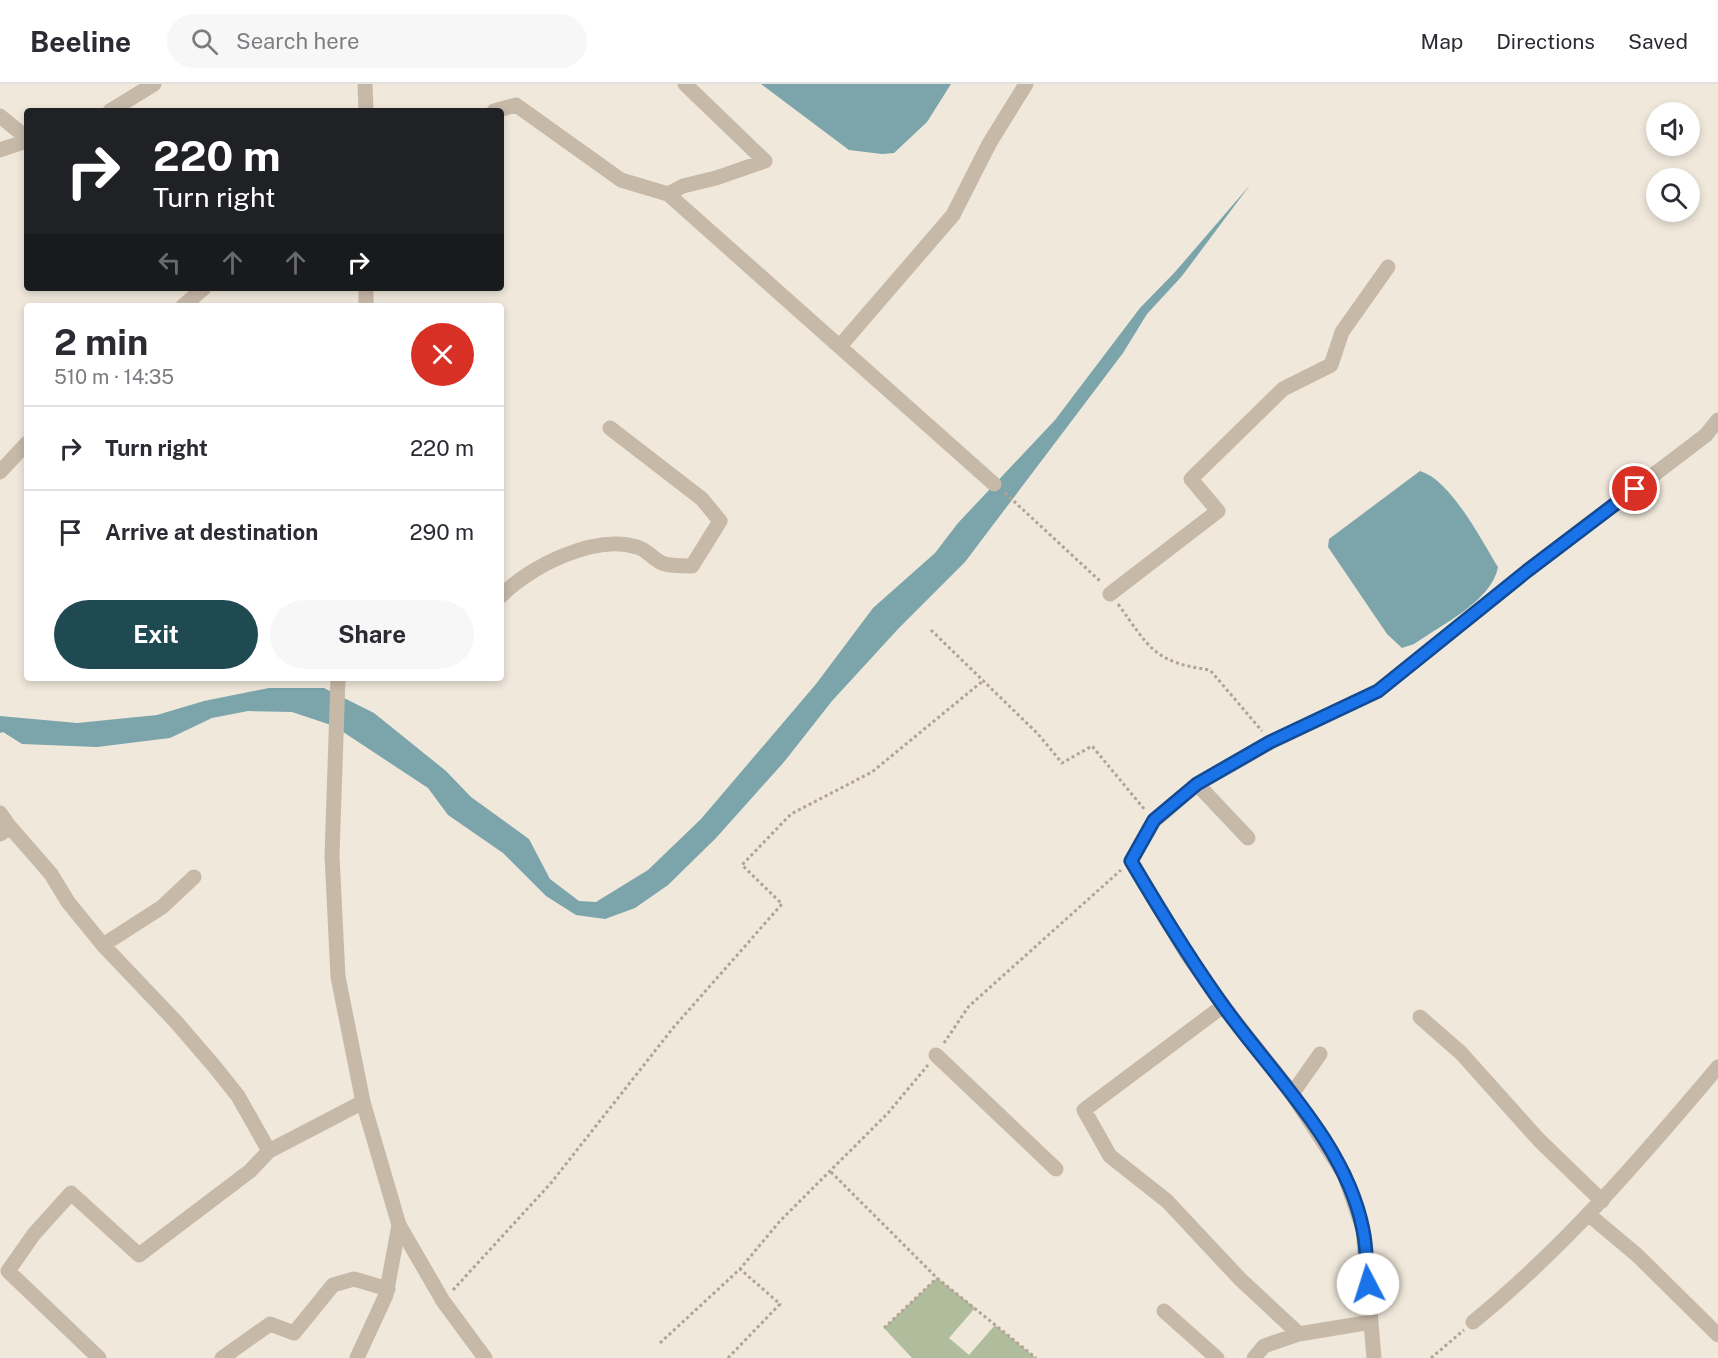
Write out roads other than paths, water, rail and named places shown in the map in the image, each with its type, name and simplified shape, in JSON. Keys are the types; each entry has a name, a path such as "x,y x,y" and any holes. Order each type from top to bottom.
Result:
{"street":[{"path":"115,108 154,84"},
{"path":"365,84 366,108"},
{"path":"668,194 683,186 716,178 765,161 685,84"},
{"path":"840,346 953,215 989,144 1026,84"},
{"path":"504,108 516,105 621,180 668,194 994,484"},
{"path":"0,116 24,136"},
{"path":"0,150 24,140"},
{"path":"1110,594 1218,511 1191,479 1283,389 1331,365 1342,332 1388,267"},
{"path":"186,303 200,291"},
{"path":"1374,1358 1363,1229 1344,1174 1292,1094 1223,1006 1162,914 1131,861 1154,820 1197,784 1270,742 1378,691 1527,571 1706,435 1718,420"},
{"path":"504,593 545,562 618,543 640,547 662,564 692,566 720,521 702,500 610,428"},
{"path":"0,472 24,446"},
{"path":"338,681 334,726 332,856 338,976 363,1102 399,1225 443,1301 485,1358"},
{"path":"1197,784 1248,838"},
{"path":"0,813 5,830 51,874 68,902 103,945 177,1023 238,1096 269,1151"},
{"path":"103,945 162,907 194,877"},
{"path":"1223,1006 1084,1110 1110,1156 1167,1201 1240,1279 1299,1334"},
{"path":"1420,1017 1461,1053 1539,1140 1602,1201"},
{"path":"1292,1094 1320,1054"},
{"path":"936,1055 1056,1169"},
{"path":"1473,1322 1516,1287 1602,1201 1718,1067"},
{"path":"99,1358 8,1271 34,1234 71,1192 140,1255 250,1171 269,1151 363,1102"},
{"path":"1588,1214 1637,1255 1718,1335"},
{"path":"357,1358 388,1289 399,1225"},
{"path":"222,1358 270,1324 294,1333 333,1285 354,1279 388,1289"},
{"path":"1164,1311 1217,1358"},
{"path":"1254,1358 1264,1346 1299,1334 1371,1322"}],"water":[{"path":"761,84 951,84 927,122 894,153 882,154 849,150"},
{"path":"1250,185 1182,276 1147,314 1123,353 965,562 898,629 832,701 784,762 716,838 668,885 635,908 605,919 576,915 546,896 503,853 448,815 428,788 334,726 292,712 248,711 212,718 170,738 97,747 22,744 3,732 0,733 0,716 77,723 157,715 204,701 269,688 324,688 374,713 446,771 471,797 529,839 550,879 579,901 596,902 648,870 701,819 816,684 873,608 935,553 958,523 1055,420 1140,308 1175,272"},
{"path":"1420,471 1432,477 1454,498 1498,567 1494,579 1476,601 1414,644 1402,648 1387,634 1328,547 1329,539"}]}
